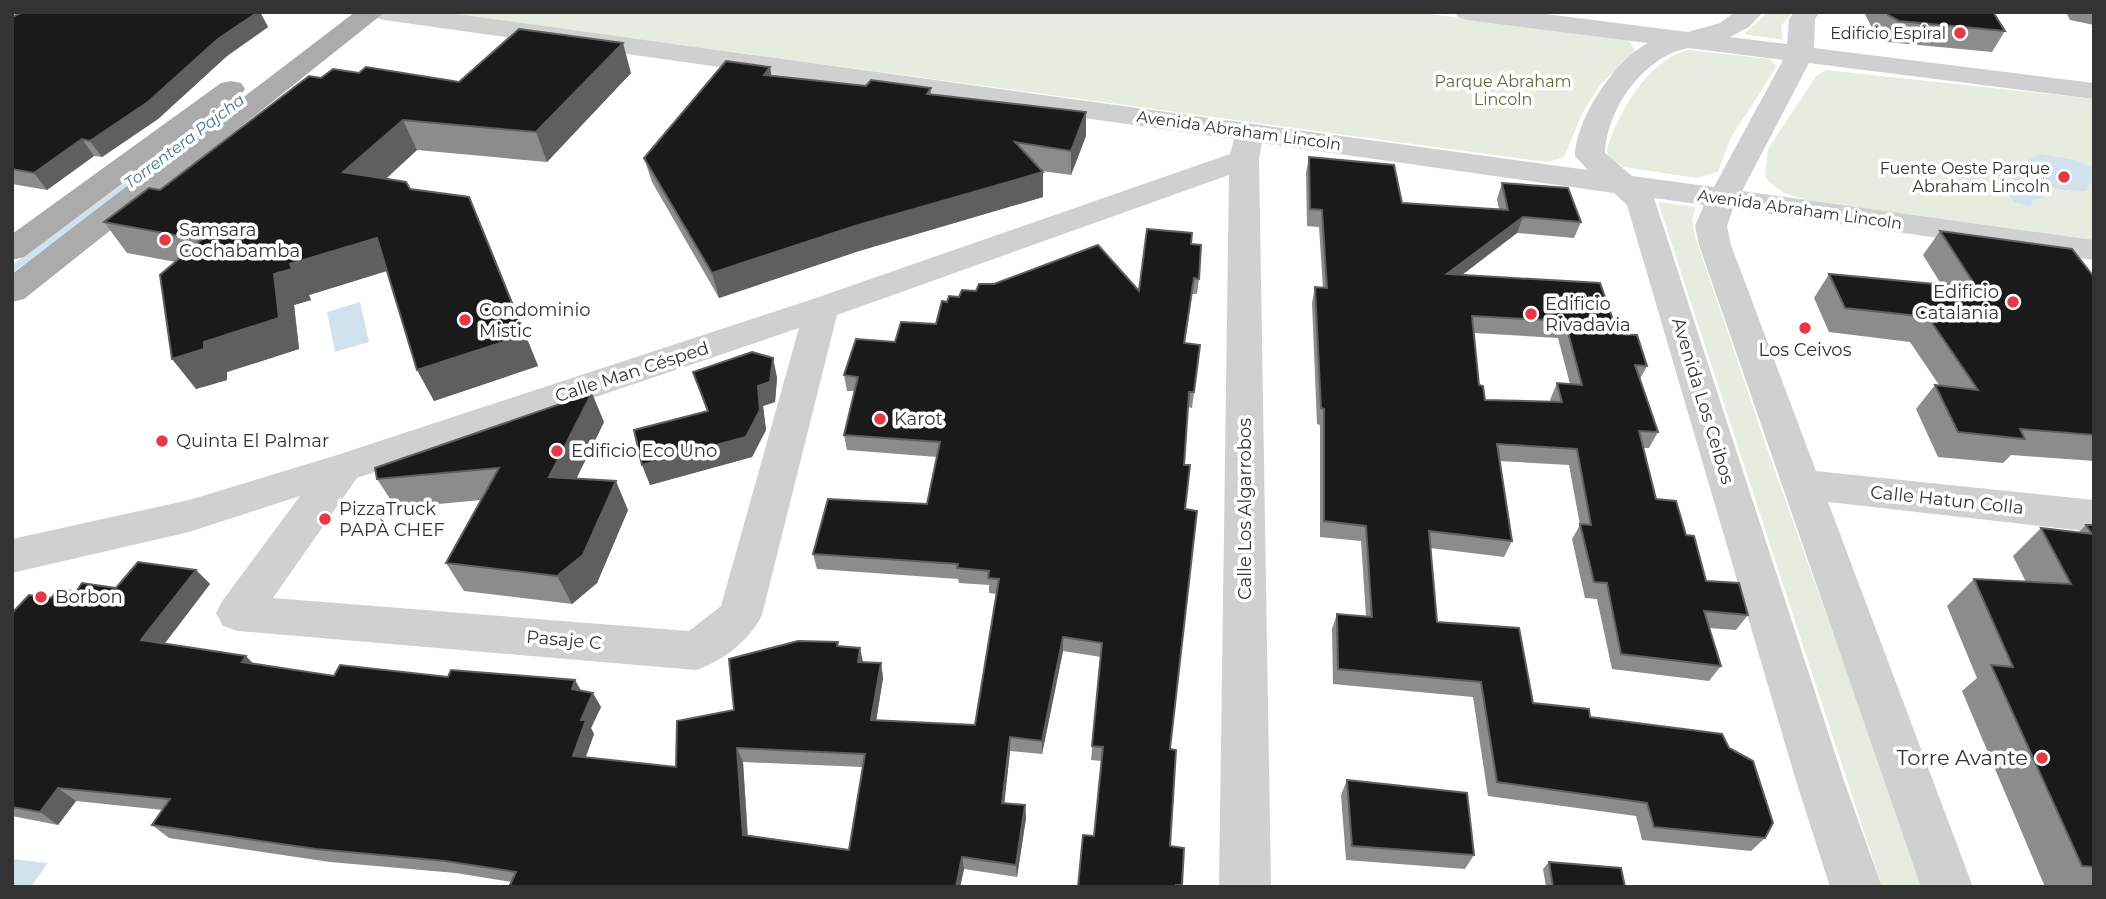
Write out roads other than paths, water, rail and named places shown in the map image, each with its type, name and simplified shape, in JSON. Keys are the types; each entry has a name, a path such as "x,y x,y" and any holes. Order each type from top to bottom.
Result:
{"main road":[{"path":"12,250 333,12"},
{"path":"12,290 372,12"}],"street":[{"name":"Avenida Abraham Lincoln","path":"384,12 1247,145 1622,184 2083,249"},
{"path":"1467,12 1559,18 1800,54 2094,92"},
{"name":"Avenida Los Ceibos","path":"1750,12 1719,34 1692,39 1648,54 1608,100 1590,146 1590,156 1642,204 1820,781 1856,887"},
{"path":"1807,12 1801,19 1800,54 1721,198 1711,226 1714,245 1947,887"},
{"name":"Calle Man Césped","path":"15,559 189,516 342,468 822,308 1247,145"},
{"name":"Calle Los Algarrobos","path":"1245,887 1247,145"},
{"path":"2083,249 2094,279"},
{"name":"Pasaje C","path":"342,468 238,613 696,651 740,615 822,308"},
{"name":"Calle Hatun Colla","path":"1800,484 2094,516"}],"water":[{"name":"Fuente Oeste Parque Abraham Lincoln","path":"2039,154 2076,160 2092,168 2094,183 2089,184 2087,190 2083,191 2048,186 2035,177 2027,161"},
{"name":"Fuente Oeste Parque Abraham Lincoln","path":"2020,175 2040,187 2042,198 2032,200 2031,206 2015,202 2004,189 2005,184"},
{"path":"360,302 369,342 335,352 327,312"},
{"path":"12,859 48,863 31,887 12,887"}],"waterway":[{"name":"Torrentera Pajcha","path":"12,270 234,105"}],"place":[{"name":"Edificio Espiral","path":"1960,33"},
{"name":"Fuente Oeste Parque Abraham Lincoln","path":"2064,177"},
{"name":"Samsara Cochabamba","path":"165,240"},
{"name":"Edificio Catalania","path":"2013,302"},
{"name":"Edificio Rivadavia","path":"1531,314"},
{"name":"Condominio Mistic","path":"465,320"},
{"name":"Los Ceivos","path":"1805,328"},
{"name":"Karot","path":"880,419"},
{"name":"Quinta El Palmar","path":"162,441"},
{"name":"Edificio Eco Uno","path":"557,451"},
{"name":"PizzaTruck PAPÀ CHEF","path":"325,519"},
{"name":"Borbon","path":"41,597"},
{"name":"Torre Avante","path":"2042,758"}],"park label":[{"name":"Parque Abraham Lincoln","path":"1503,90"}]}
